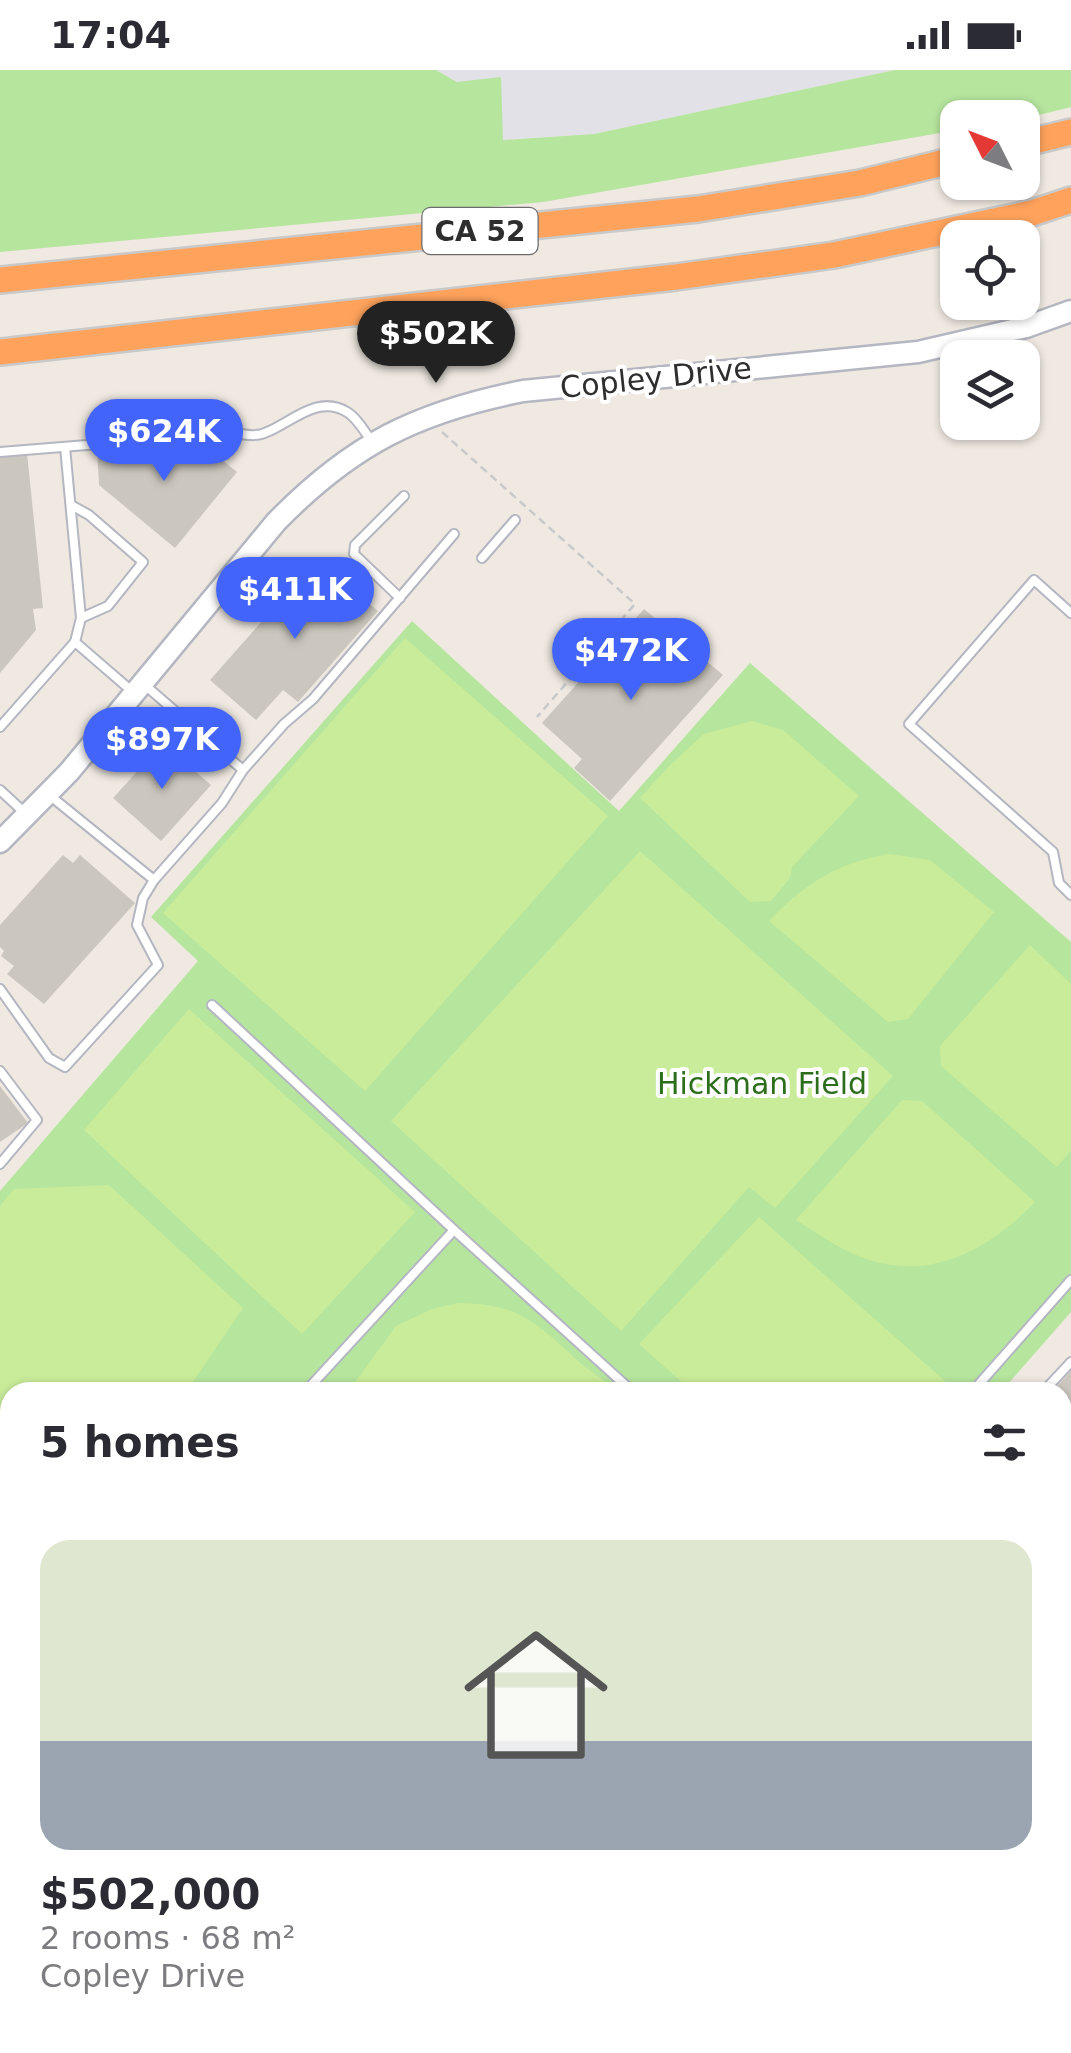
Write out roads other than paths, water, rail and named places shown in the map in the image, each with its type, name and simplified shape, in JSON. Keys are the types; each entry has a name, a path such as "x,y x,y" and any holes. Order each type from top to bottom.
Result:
{"highway":[{"path":"1040,140 1071,132"},
{"name":"CA 52","path":"0,280 698,209 860,182 940,164"},
{"name":"CA 52","path":"0,352 676,277 834,255 1032,213 1071,200"}],"street":[{"name":"Copley Drive","path":"0,842 48,794 276,522 310,488 372,442 431,414 523,391 918,352 1026,327 1071,311"}],"lane":[{"path":"0,452 236,433 249,436 267,432 306,410 332,405 350,414 372,442"},
{"path":"0,726 75,642 82,618 65,446"},
{"path":"400,598 354,554 356,545 404,496"},
{"path":"70,505 90,515 143,562 108,606 82,618"},
{"path":"482,558 515,520"},
{"path":"0,989 49,1058 65,1067 158,964 138,925 143,898 154,880 222,803 243,770 284,724 313,699 454,534"},
{"path":"1071,614 1034,580 909,724 1053,852 1059,883 1071,894"},
{"path":"75,642 243,770"},
{"path":"0,790 28,816"},
{"path":"48,794 154,880"},
{"path":"212,1005 622,1382"},
{"path":"0,1071 37,1120 0,1164"},
{"path":"314,1382 454,1230"},
{"path":"981,1382 1071,1280"},
{"path":"1052,1382 1071,1362"}],"park label":[{"name":"Hickman Field","path":"762,1084"}]}
